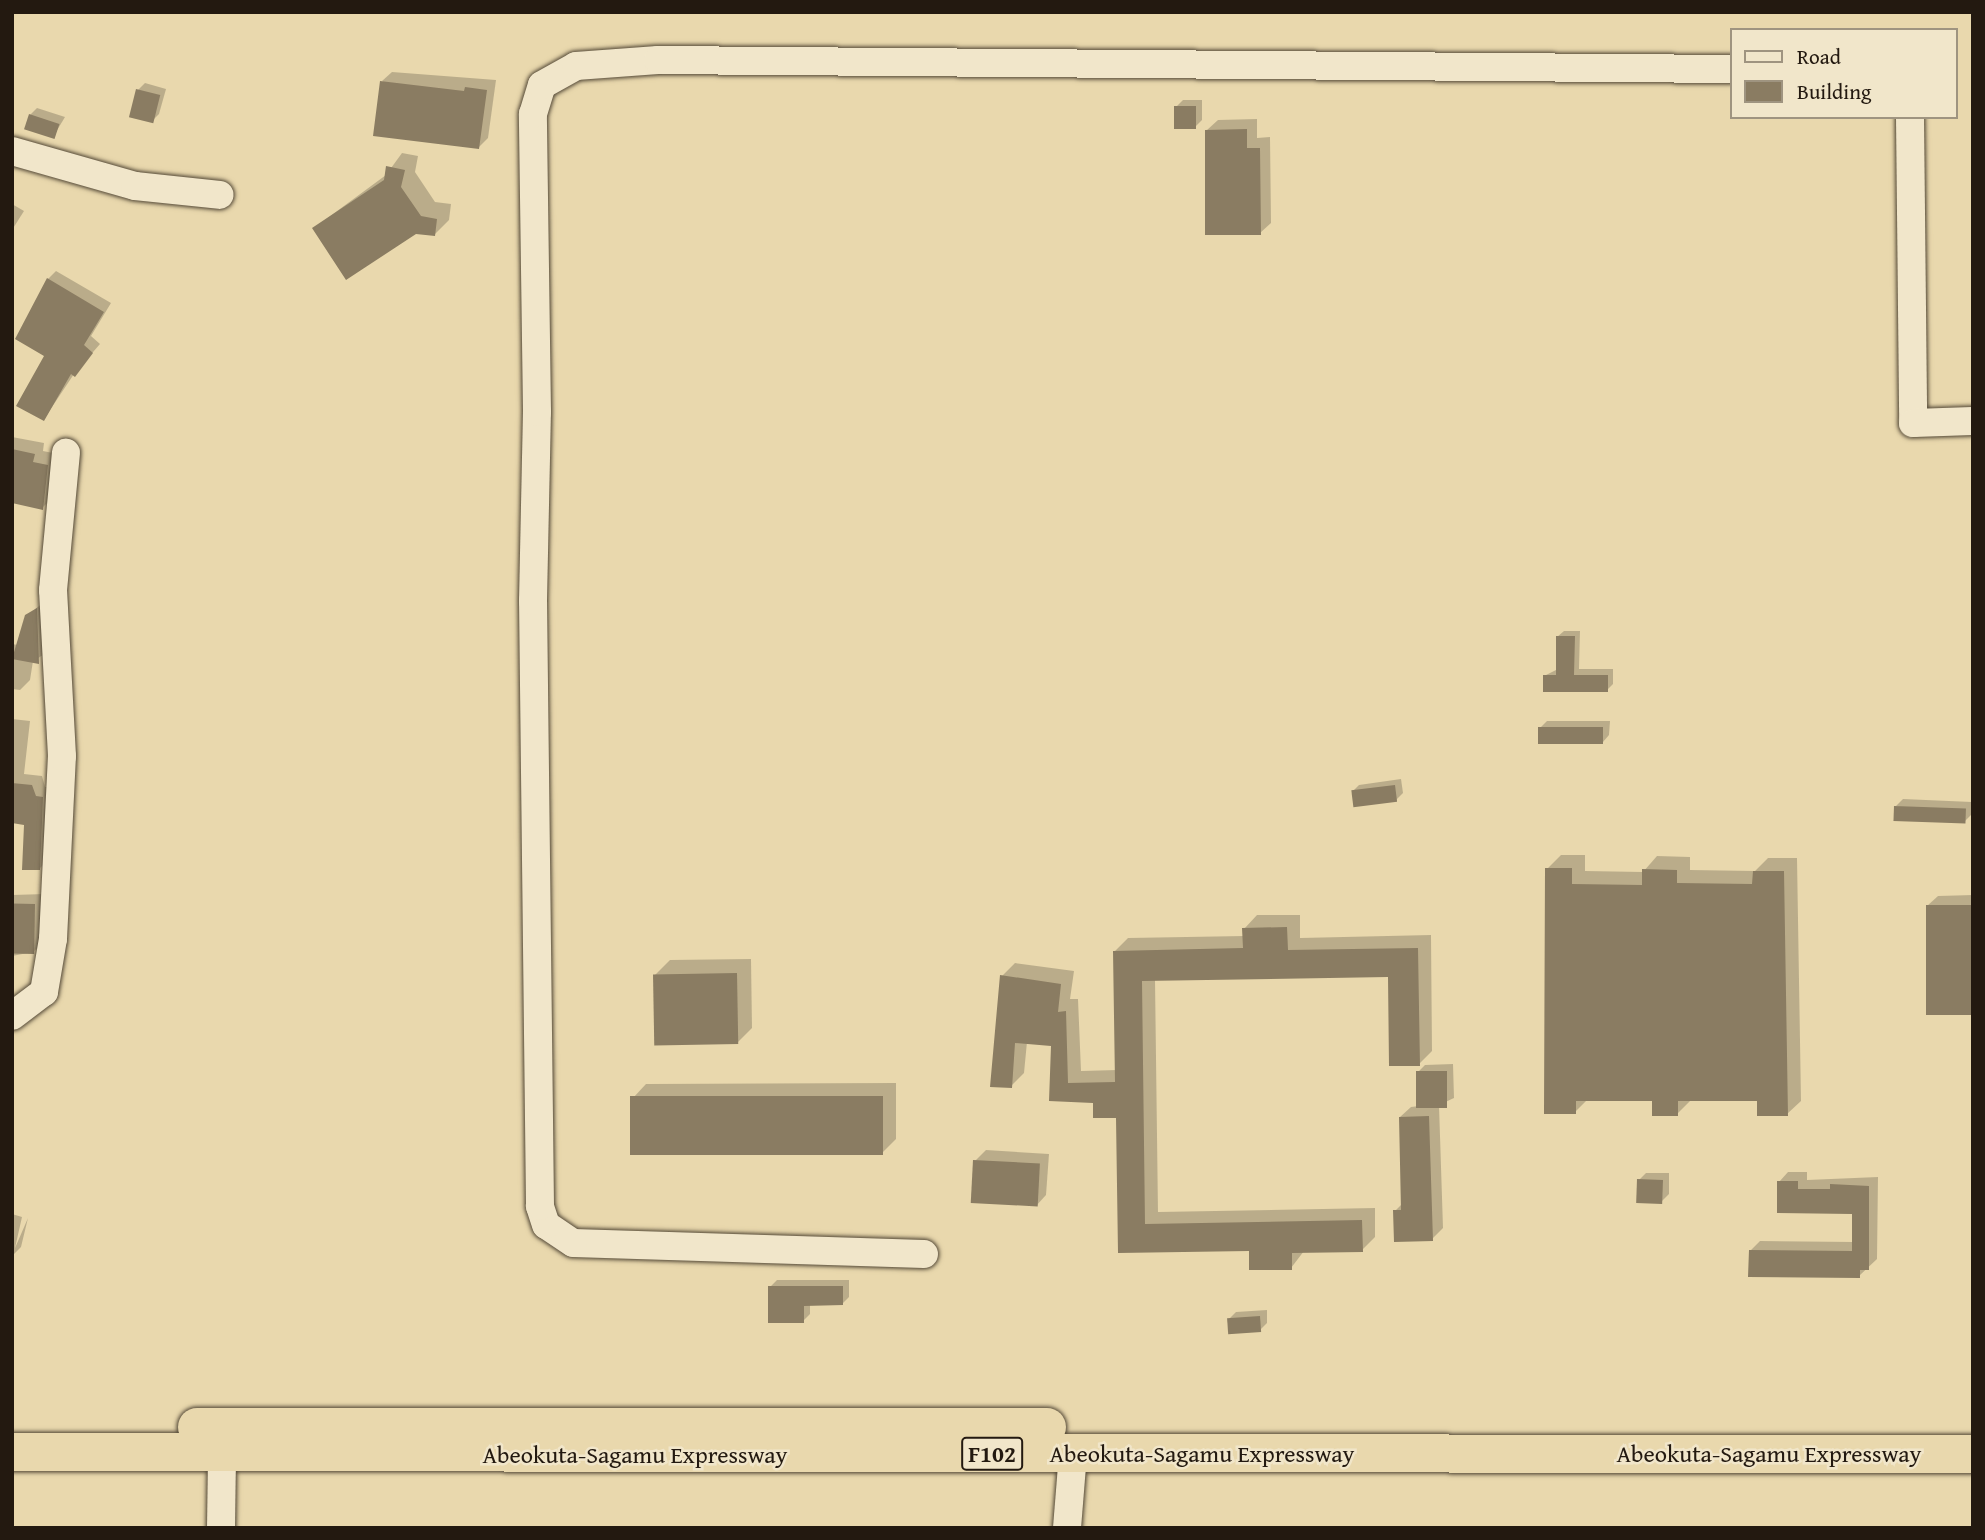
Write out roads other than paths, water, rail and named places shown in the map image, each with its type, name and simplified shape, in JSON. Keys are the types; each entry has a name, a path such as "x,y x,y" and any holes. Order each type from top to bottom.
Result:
{"highway":[{"name":"Abeokuta-Sagamu Expressway","path":"12,1429 556,1425 1973,1431"},
{"name":"Abeokuta-Sagamu Expressway","path":"12,1452 1973,1454"}],"street":[{"path":"924,1254 573,1243 546,1225 540,1193 533,601 537,401 533,114 542,85 576,66 657,60 1730,69"},
{"path":"1910,119 1913,423 1973,421"},
{"path":"12,151 135,186 220,195"},
{"path":"12,1016 44,992 53,939 62,756 53,590 66,453"},
{"path":"221,1528 222,1453"},
{"path":"1067,1528 1073,1453"}]}
